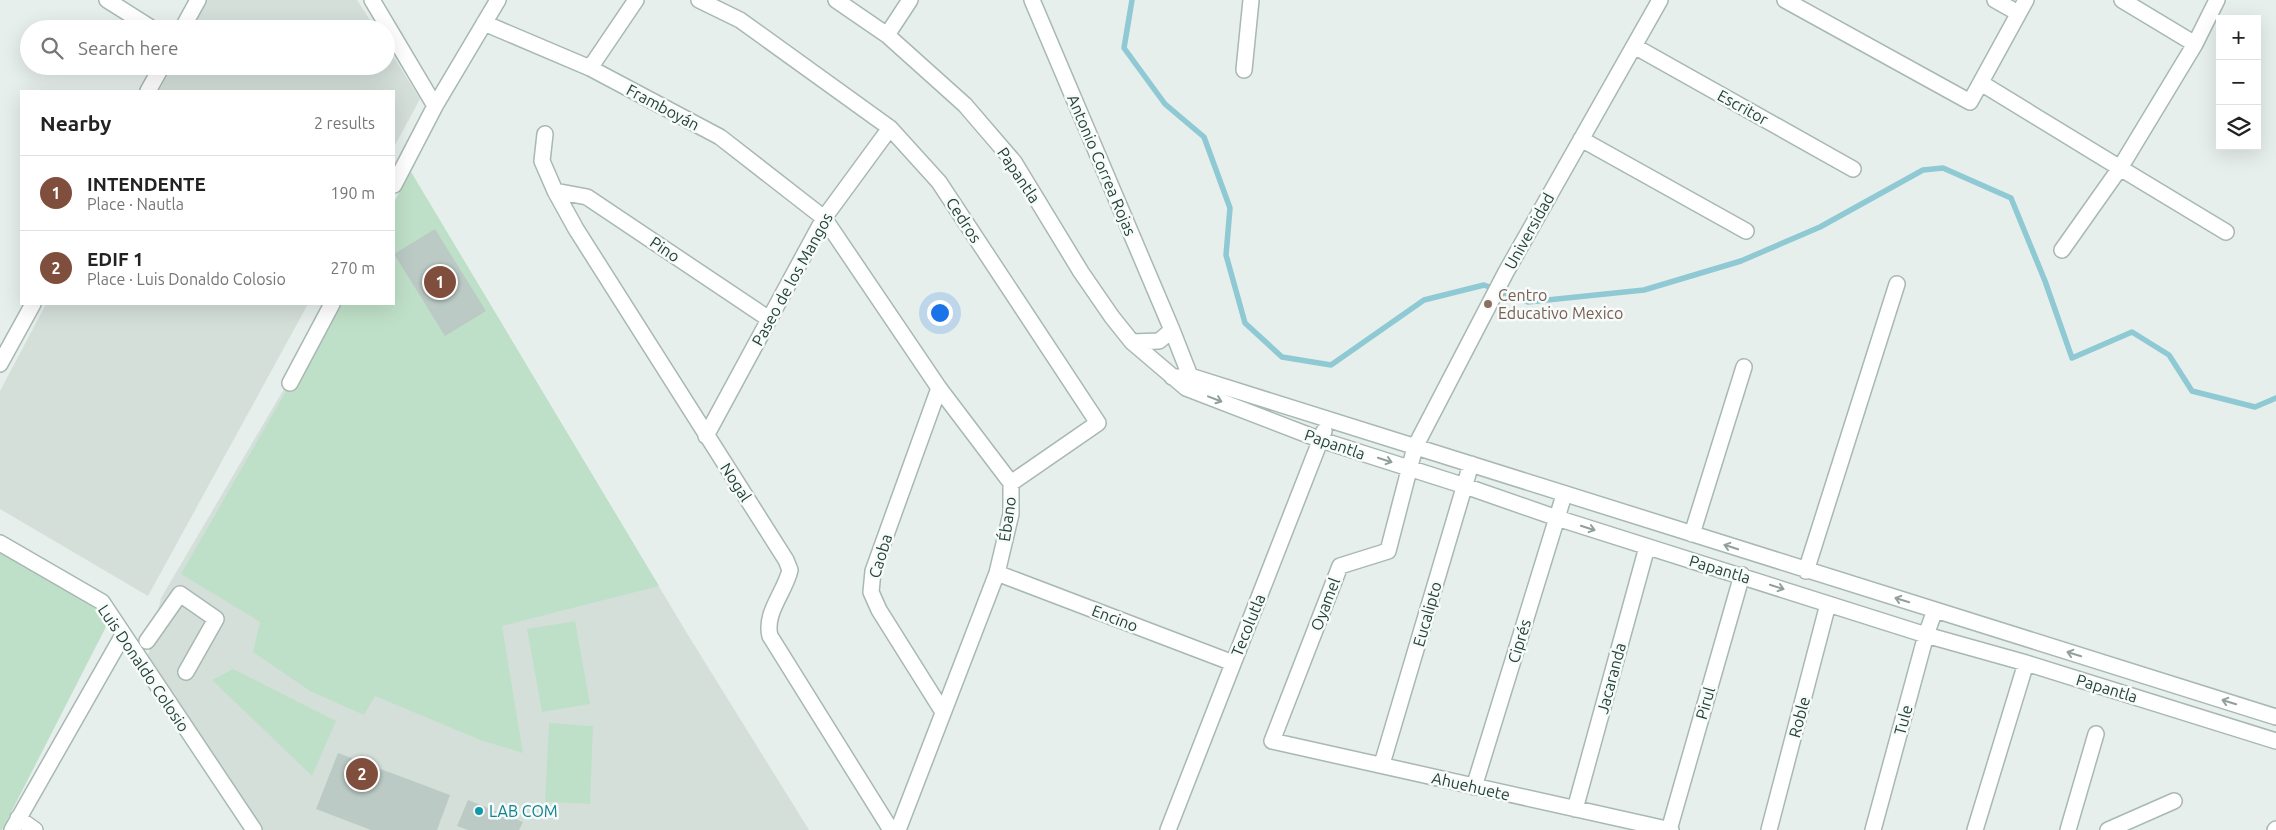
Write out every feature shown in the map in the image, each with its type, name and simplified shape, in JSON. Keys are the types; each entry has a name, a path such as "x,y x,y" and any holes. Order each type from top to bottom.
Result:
{"street":[{"path":"107,0 139,20"},
{"path":"187,20 198,0"},
{"path":"372,0 384,20"},
{"path":"395,183 435,106 498,0"},
{"path":"590,68 636,0"},
{"name":"Cedros","path":"699,0 740,20 890,128 939,182 1098,423 1011,483"},
{"name":"Papantla","path":"836,0 887,35 965,105 1014,162 1081,272 1112,316 1132,342 1172,377 1327,420 1471,464 1806,572 1936,610 2276,717"},
{"path":"887,35 910,0"},
{"name":"Antonio Correa Rojas","path":"1032,0 1172,330 1188,382"},
{"path":"1244,70 1251,0"},
{"path":"1785,0 1970,102 2022,7 1995,0"},
{"path":"2122,0 2195,44"},
{"path":"2062,250 2120,168 2195,44 2217,0"},
{"name":"Universidad","path":"1409,468 1415,447 1486,309 1634,46 1655,2"},
{"name":"Framboyán","path":"484,23 590,68 720,137 824,218"},
{"path":"395,39 435,106"},
{"name":"Escritor","path":"1634,46 1853,168"},
{"path":"149,90 157,75"},
{"path":"1981,83 2226,232"},
{"name":"Paseo de los Mangos","path":"706,436 824,218 890,128"},
{"name":"Nogal","path":"545,134 542,161 555,191 576,229 786,560 790,570 770,616 768,628 770,636 891,830"},
{"path":"1581,139 1746,231"},
{"name":"Pino","path":"555,191 587,197 769,319"},
{"name":"Ébano","path":"824,218 939,388 1011,483 1011,514 997,573 898,830"},
{"path":"1806,572 1897,284"},
{"path":"0,364 32,305"},
{"path":"290,383 331,305"},
{"path":"1132,342 1159,341 1172,330"},
{"path":"1692,534 1744,367"},
{"name":"Papantla","path":"1188,382 1321,440 1465,486 1557,518 1926,635 2026,663 2276,741"},
{"name":"Caoba","path":"939,388 873,571 871,592 880,610 943,712"},
{"name":"Tecolutla","path":"1168,830 1321,440 1327,420"},
{"name":"Eucalipto","path":"1382,764 1471,464"},
{"name":"Oyamel","path":"1272,741 1340,566 1388,551 1409,468"},
{"name":"Ciprés","path":"1474,787 1564,494"},
{"name":"Luis Donaldo Colosio","path":"0,543 102,602 254,830"},
{"name":"Jacaranda","path":"1575,809 1646,547"},
{"name":"Encino","path":"997,573 1233,663"},
{"name":"Pirul","path":"1670,830 1742,576"},
{"path":"147,641 180,594 216,619 186,672"},
{"name":"Roble","path":"1769,830 1828,604"},
{"name":"Tule","path":"1873,830 1926,635 1936,610"},
{"path":"35,830 15,824 123,635"},
{"path":"1976,830 2026,663"},
{"path":"2068,830 2096,734"},
{"name":"Ahuehuete","path":"1272,741 1382,764 1474,787 1670,830"},
{"path":"2108,830 2174,801"}],"shaded area":[{"path":"207,0 357,0 370,20 197,20"},
{"path":"395,59 420,99 395,145 395,90 160,90 167,75 395,75"},
{"path":"411,172 688,635 809,830 262,830 148,656 161,598 333,305 395,305 395,200"},
{"path":"45,305 307,305 148,596 0,509 0,391"}],"green space":[{"path":"411,172 659,586 502,626 523,753 480,740 375,696 364,715 310,691 253,652 260,622 181,574 335,305 395,305 395,200"},
{"path":"0,540 110,619 2,830 0,830"},
{"path":"575,621 590,704 542,712 527,629"},
{"path":"233,669 336,721 312,776 212,680"},
{"path":"549,723 593,726 590,804 545,802"}],"building":[{"path":"435,229 486,311 445,336 395,253"},
{"path":"338,753 450,795 437,830 371,830 316,809"},
{"name":"LAB COM","path":"468,800 523,822 519,830 468,830 457,826"}],"waterway":[{"path":"1132,0 1124,48 1165,104 1204,137 1230,208 1226,255 1245,323 1282,357 1331,365 1424,300 1484,285 1528,302 1644,290 1741,261 1820,227 1923,170 1943,168 2011,198 2045,281 2072,358 2132,332 2169,355 2192,391 2255,407 2276,398"}],"place":[{"name":"INTENDENTE","path":"440,282"},
{"name":"Centro Educativo Mexico","path":"1488,304"},
{"name":"EDIF 1","path":"362,774"},
{"name":"LAB COM","path":"479,811"}]}
